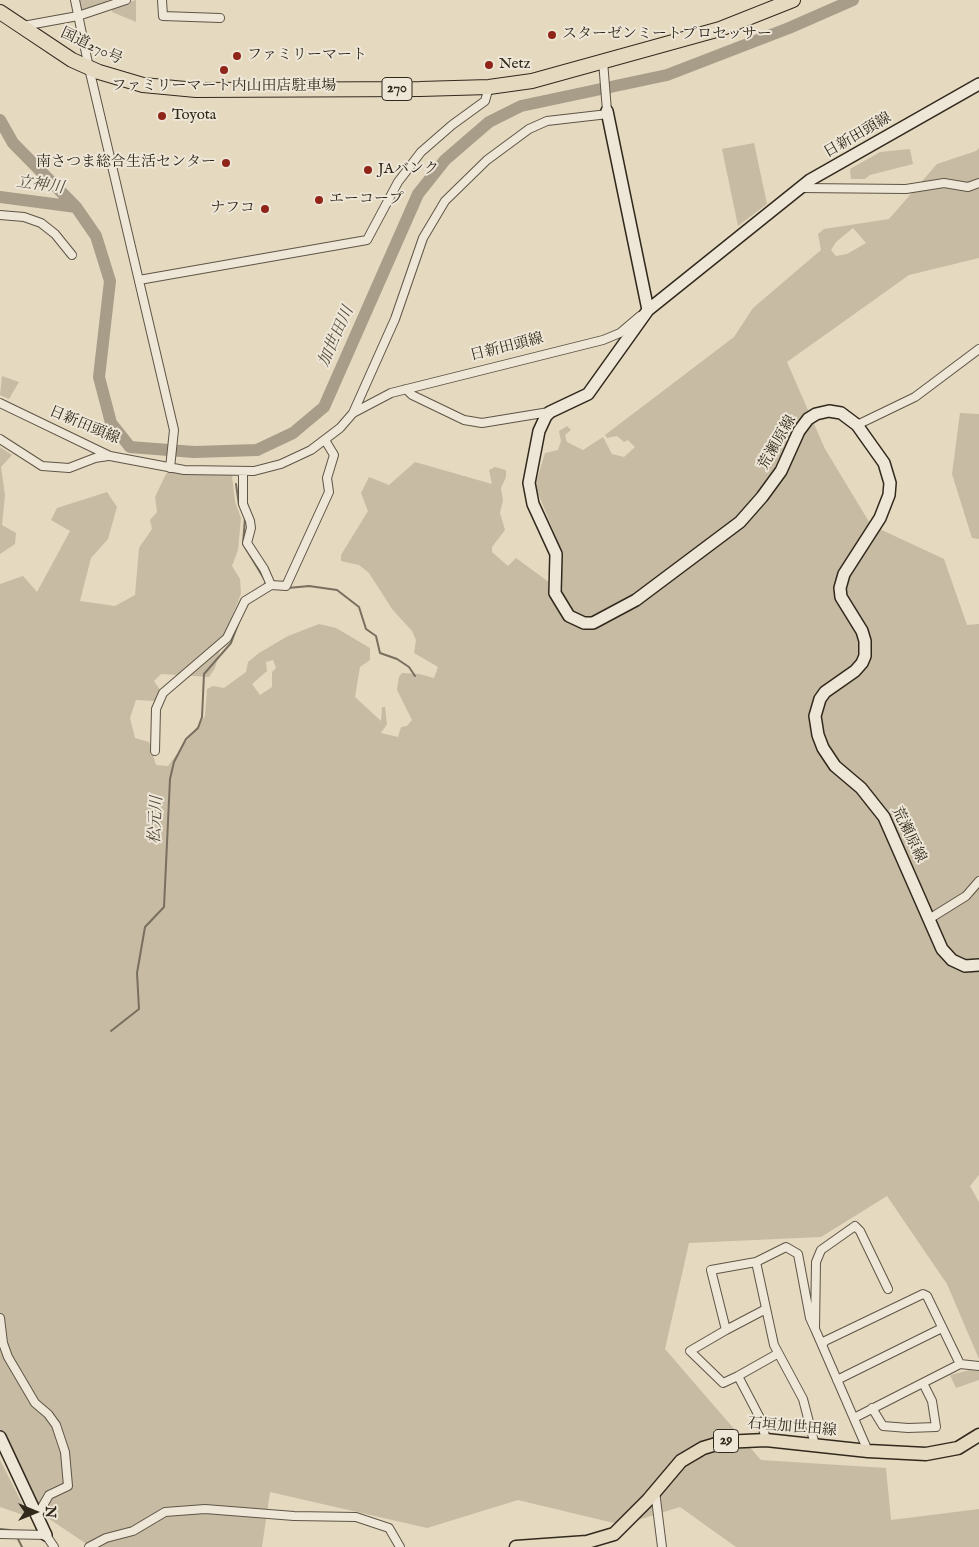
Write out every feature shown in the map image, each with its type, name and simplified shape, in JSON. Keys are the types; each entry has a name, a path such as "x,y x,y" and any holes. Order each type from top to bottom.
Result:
{"highway":[{"name":"国道270号","path":"3,15 57,52 89,68 142,85 188,89 490,87 532,81 604,65 720,29 793,0"}],"main road":[{"name":"石垣加世田線","path":"516,1547 587,1542 608,1537 620,1530 681,1461 703,1448 734,1440 766,1440 868,1451 926,1454 958,1448 979,1435"}],"street":[{"path":"75,0 89,68 174,431 171,466"},
{"path":"21,27 78,16 126,0"},
{"path":"162,0 163,16 220,18"},
{"path":"406,389 412,395 464,420 482,423 550,412 588,394 648,310 607,112 604,65"},
{"name":"日新田頭線","path":"0,404 110,456 171,466 243,472 281,464 311,450 325,440 353,413 375,400 406,389 603,340 620,333 810,180 979,84"},
{"path":"139,280 367,240 398,182 421,152 452,125 485,101 490,87"},
{"path":"353,413 395,319 423,238 445,201 487,160 529,129 547,121 607,112"},
{"path":"801,188 811,190 906,189 944,183 968,187 979,183"},
{"path":"0,215 24,217 41,223 55,234 72,255"},
{"path":"857,425 916,397 979,349"},
{"name":"荒瀬原線","path":"550,412 539,431 529,483 533,504 556,554 555,593 569,616 584,623 593,623 636,600 740,522 762,498 780,471 799,431 816,414 829,410 841,413 857,425 884,463 890,483 889,495 880,518 844,574 840,588 841,597 862,632 865,641 865,656 855,671 825,692 820,699 816,724 823,748 835,766 861,788 884,817 938,943 952,960 965,966 979,965"},
{"path":"0,439 42,466 69,468 95,458 110,456"},
{"path":"155,751 156,709 163,694 227,638 246,601 270,585 286,586 328,492 327,478 334,455 325,440"},
{"path":"243,472 243,504 251,528 247,543 264,569 270,585"},
{"path":"929,919 966,896 979,881"},
{"path":"816,1329 816,1262 822,1250 846,1230 855,1226 860,1231 888,1289"},
{"path":"726,1330 711,1270 756,1262 786,1247 798,1254 810,1318 868,1451"},
{"path":"756,1262 778,1354 803,1399 815,1446"},
{"path":"822,1345 825,1341 922,1294 927,1296 960,1364"},
{"path":"766,1309 690,1350 723,1383 778,1354"},
{"path":"0,1318 3,1343 8,1357 35,1403 48,1414 56,1425 64,1446 70,1482 68,1486 49,1495 38,1516"},
{"path":"837,1380 942,1328"},
{"path":"854,1418 960,1364 979,1366"},
{"path":"738,1376 762,1420 766,1440"},
{"path":"872,1408 883,1426 908,1428 936,1426 932,1401 923,1383"},
{"path":"0,1436 46,1535 54,1547"},
{"path":"655,1491 662,1547"},
{"path":"89,1547 106,1538 133,1531 165,1512 205,1509 294,1516 356,1517 389,1528 400,1547"},
{"path":"0,1534 46,1535"}],"shaded area":[{"path":"78,0 109,0 101,7 82,12"},
{"path":"136,0 136,22 112,12 112,8"},
{"path":"754,143 767,204 738,226 722,149"},
{"path":"979,148 979,258 909,275 787,362 825,449 871,525 944,559 967,625 979,624 979,1175 970,1186 979,1202 979,1359 947,1284 887,1196 821,1237 689,1243 665,1349 761,1460 886,1468 891,1520 979,1509 979,1547 736,1547 680,1507 622,1525 518,1500 427,1528 270,1492 262,1547 91,1547 36,1510 0,1454 0,584 23,576 37,592 70,531 51,520 57,508 107,492 117,507 108,539 91,558 80,601 115,606 135,595 139,548 152,529 150,520 157,512 155,497 166,474 172,471 232,475 235,502 241,518 238,550 232,566 240,579 241,594 224,636 215,668 209,677 161,674 154,681 160,690 155,701 136,700 130,718 135,738 149,742 156,765 168,766 205,716 207,689 213,686 224,688 246,672 248,662 259,653 288,636 319,624 336,628 370,648 370,660 360,667 355,697 381,721 382,707 385,707 387,724 381,733 398,737 401,727 407,726 412,720 397,690 399,677 402,673 419,674 434,678 438,667 414,653 416,640 412,631 392,609 369,573 359,565 341,561 341,555 368,511 361,493 369,477 389,485 415,462 492,484 489,470 495,467 506,470 506,477 501,488 503,500 500,513 505,530 492,547 492,552 508,566 516,558 561,591 560,547 535,486 545,453 558,450 561,441 559,431 567,426 571,430 565,435 567,442 583,450 603,437 612,454 624,457 635,447 628,440 624,442 617,436 607,438 605,435 734,337 753,308 821,250 818,234 824,229 889,219 937,164 976,151","holes":["853,228 866,243 847,254 836,256 831,250 836,242","273,660 276,668 272,672 272,687 260,695 252,684 267,671 266,662"]},
{"path":"910,149 913,164 870,175 865,179 851,179 850,169 880,152"},
{"path":"2,376 19,382 9,399 0,395"},
{"path":"960,413 979,414 979,539 972,538 952,474"},
{"path":"0,447 12,455 1,467 5,495 2,525 16,533 15,544 0,554"},
{"path":"970,1370 979,1371 979,1380 956,1388 950,1375"},
{"path":"0,1460 29,1517 0,1507"}],"waterway":[{"name":"加世田川","path":"0,120 13,143 76,207 96,236 110,281 99,377 111,423 130,447 194,452 257,450 293,433 324,407 418,194 445,160 489,122 521,106 667,75 789,28 853,0"},
{"name":"立神川","path":"0,197 76,207"},
{"name":"松元川","path":"236,484 239,505"},
{"name":"松元川","path":"245,518 243,544 266,582 263,586"},
{"path":"288,588 309,586 337,590 359,607 366,629 376,636 380,653 397,659 409,667 415,676"},
{"name":"松元川","path":"111,1031 139,1009 137,973 145,927 164,907 170,779 174,762 186,739 198,728 202,717 204,674 231,643 240,619"},
{"path":"0,1529 10,1530"},
{"path":"18,1539 22,1547"}],"place":[{"name":"スターゼンミートプロセッサー","path":"552,35"},
{"name":"ファミリーマート","path":"237,56"},
{"name":"Netz","path":"489,65"},
{"name":"ファミリーマート内山田店駐車場","path":"224,70"},
{"name":"Toyota","path":"162,116"},
{"name":"南さつま総合生活センター","path":"226,163"},
{"name":"JAバンク","path":"368,170"},
{"name":"エーコープ","path":"319,200"},
{"name":"ナフコ","path":"265,209"}]}
